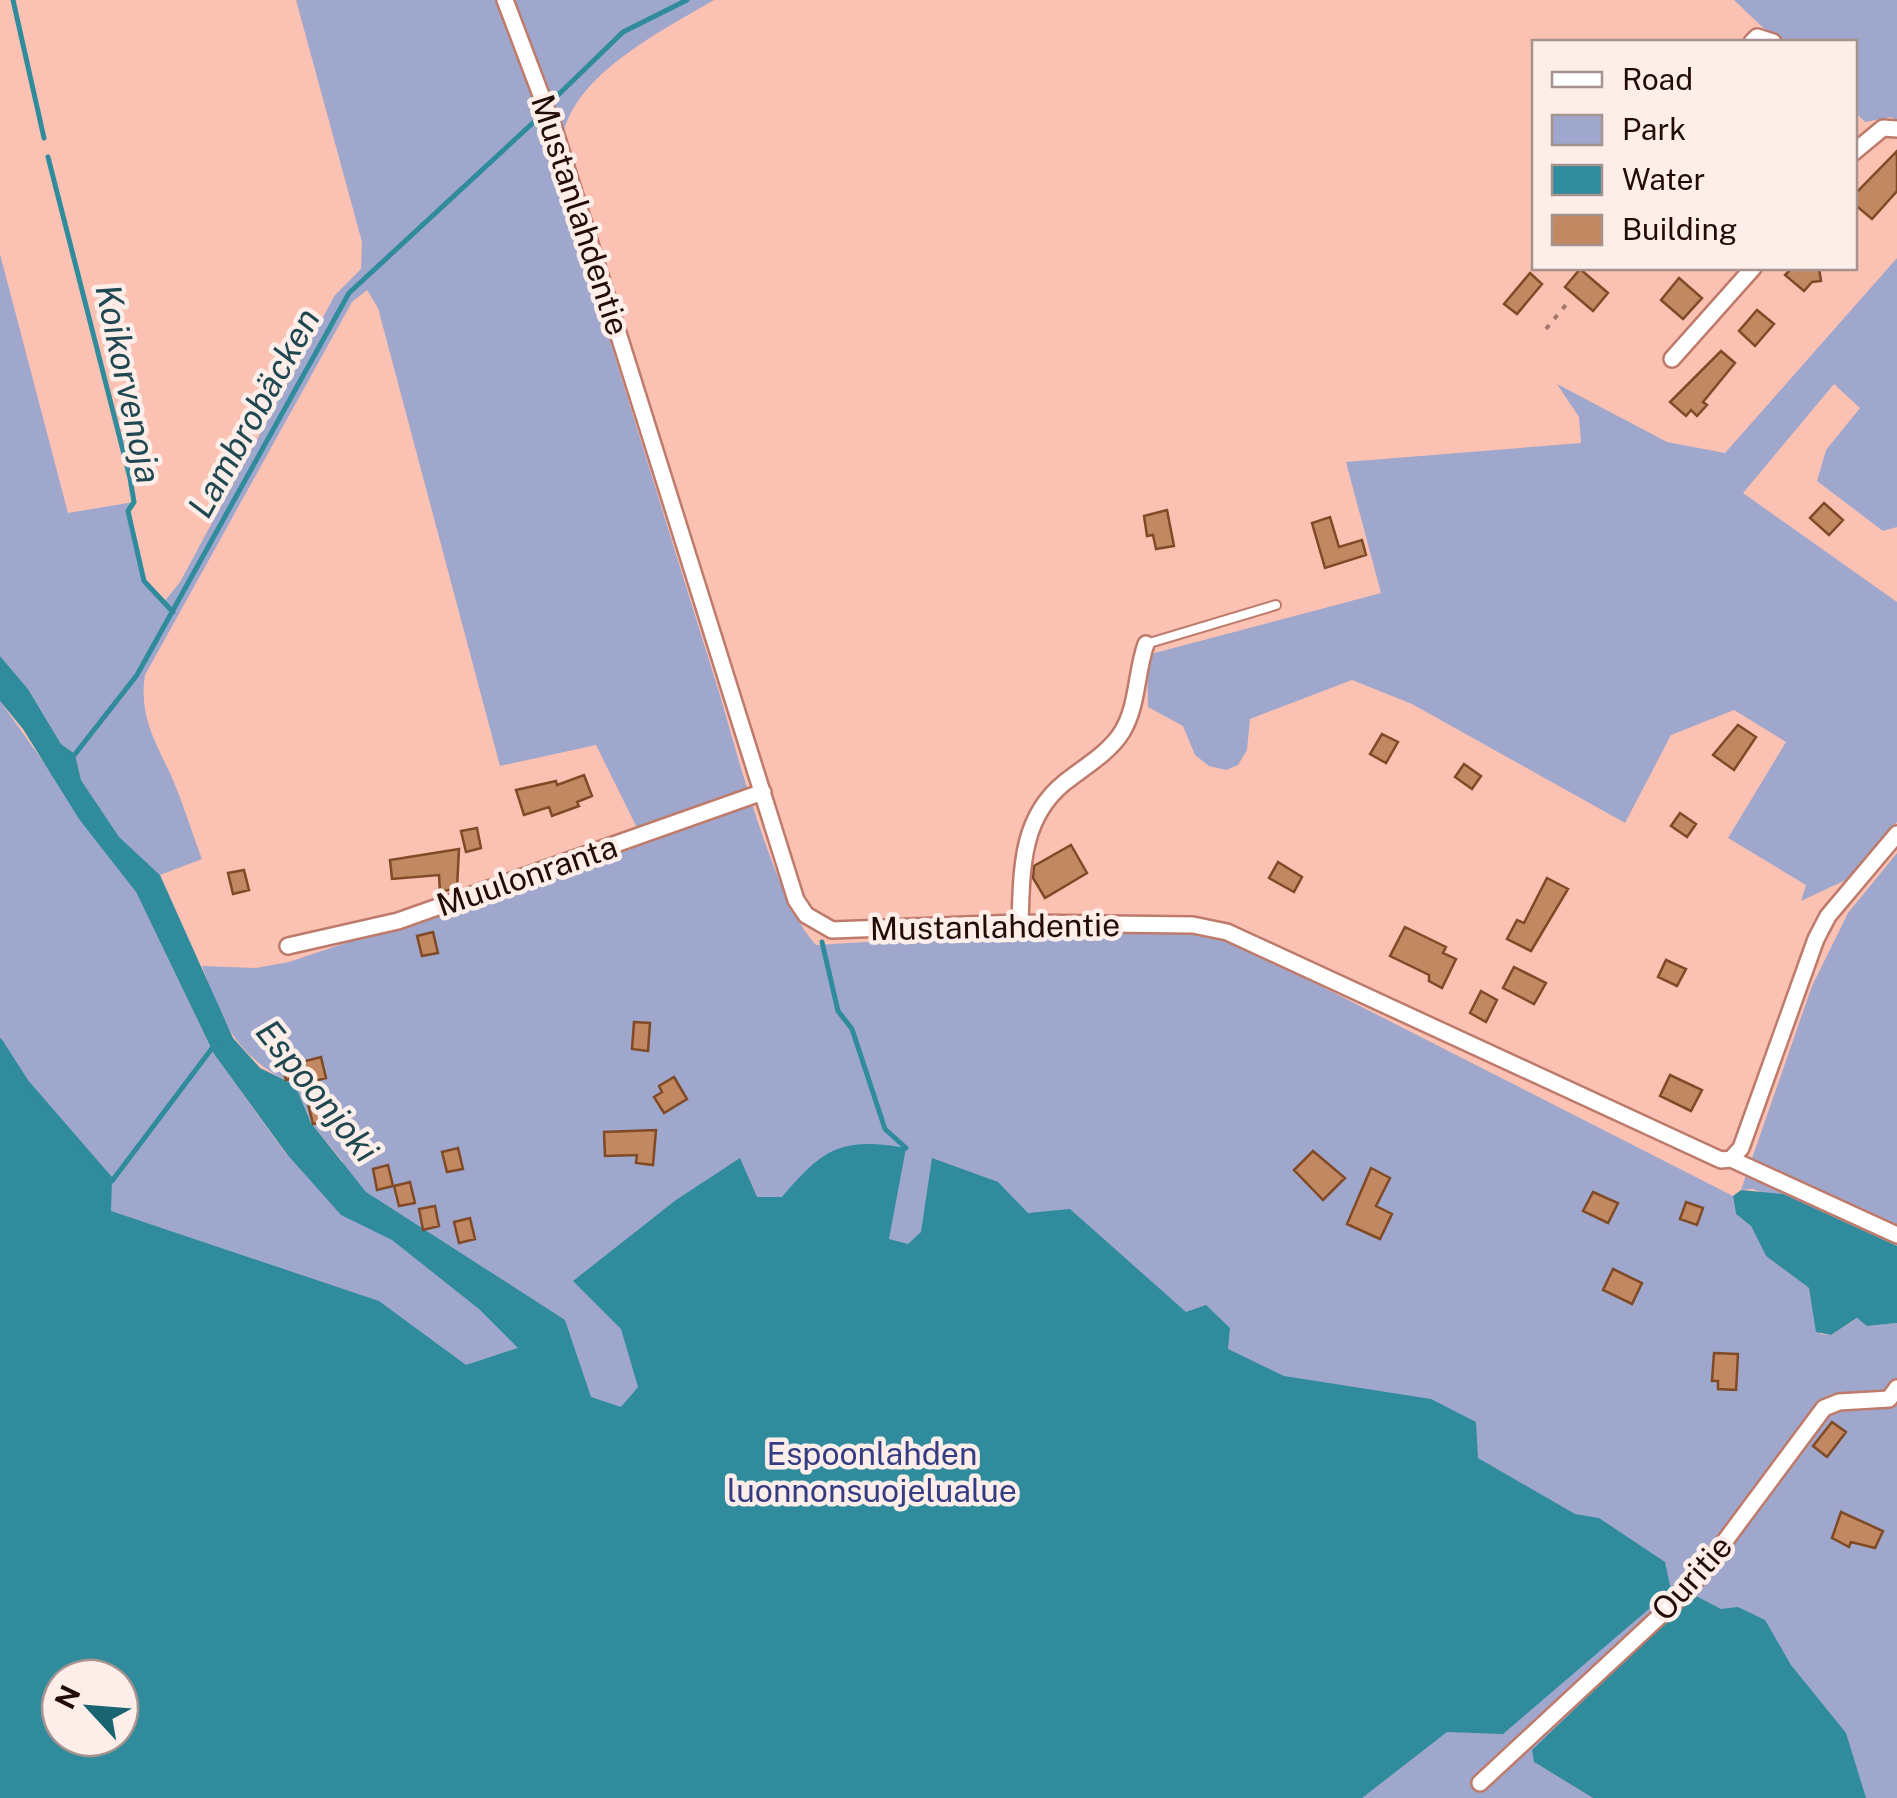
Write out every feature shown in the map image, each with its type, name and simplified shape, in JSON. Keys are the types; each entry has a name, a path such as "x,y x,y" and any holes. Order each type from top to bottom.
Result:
{"street":[{"name":"Mustanlahdentie","path":"505,0 538,84 796,900 806,916 824,928 1020,923 1194,925 1227,932 1709,1158 1731,1158 1897,1235"},
{"path":"1857,147 1865,132 1897,129"},
{"path":"1672,359 1750,270"},
{"path":"1020,923 1022,851 1036,816 1060,786 1122,733 1132,708 1146,644"},
{"name":"Muulonranta","path":"288,946 398,920 762,792"},
{"path":"1731,1158 1741,1148 1816,939 1828,916 1897,834"},
{"name":"Ouritie","path":"1480,1784 1690,1588 1824,1408 1890,1399 1897,1388"}],"lane":[{"path":"1146,644 1276,605"}],"path":[{"path":"1546,329 1569,300"}],"green space":[{"path":"296,0 714,0 605,71 573,109 564,130 547,136 759,826 801,924 816,945 1033,932 1192,932 1246,948 1733,1196 1736,1214 1751,1226 1766,1256 1809,1288 1820,1334 1831,1335 1858,1318 1867,1326 1897,1323 1897,1798 1683,1798 1534,1762 1593,1798 0,1798 0,701 136,892 214,1054 286,1154 343,1162 311,1123 295,1085 259,1063 235,1038 217,1006 202,966 256,968 289,962 644,842 596,745 500,766 378,308 367,290 352,302 145,675 144,701 149,725 202,859 160,875 119,838 81,780 75,754 61,744 28,689 0,656 0,254 68,513 134,502 128,511 144,581 164,602 180,582 335,295 361,269 362,242"},
{"path":"1734,0 1897,0 1897,120 1891,117 1865,122 1857,114 1857,40 1776,40"},
{"path":"1897,258 1897,527 1883,531 1817,481 1826,450 1860,408 1834,384 1743,493 1897,602 1897,822 1848,879 1801,901 1806,885 1728,838 1786,742 1734,710 1671,735 1625,823 1412,704 1352,680 1250,719 1247,750 1238,765 1226,770 1209,766 1195,755 1183,726 1148,707 1147,655 1381,593 1346,462 1581,443 1579,417 1557,384 1667,442 1725,453"},
{"path":"1897,853 1897,1246 1753,1189 1741,1190 1812,986 1848,913"}],"water":[{"name":"Espoonlahden luonnonsuojelualue","path":"0,656 28,689 61,744 75,754 81,780 119,837 160,875 233,1038 260,1068 295,1085 311,1123 366,1192 565,1320 591,1397 621,1407 638,1387 621,1329 573,1281 676,1200 740,1158 757,1197 782,1197 810,1167 835,1150 865,1144 906,1148 889,1239 908,1244 921,1232 932,1158 998,1182 1028,1213 1070,1209 1186,1312 1206,1305 1230,1328 1228,1349 1284,1376 1431,1399 1476,1422 1478,1458 1575,1514 1599,1518 1665,1562 1671,1590 1503,1734 1447,1732 1362,1798 0,1798 0,1041 27,1083 112,1181 111,1211 379,1301 466,1365 518,1348 479,1309 392,1240 341,1215 286,1153 214,1054 136,892 79,819 23,729 0,701"},
{"path":"1741,1190 1783,1194 1897,1246 1897,1323 1867,1326 1857,1318 1831,1335 1816,1332 1809,1288 1766,1256 1751,1226 1736,1214 1733,1196"},
{"path":"1694,1595 1721,1609 1738,1607 1765,1620 1791,1665 1846,1733 1866,1798 1593,1798 1534,1762 1532,1750"}],"building":[{"path":"1897,151 1897,191 1872,219 1857,206 1857,192"},
{"path":"1581,270 1608,293 1593,311 1565,287"},
{"path":"1790,270 1819,270 1821,281 1812,282 1804,291 1785,275"},
{"path":"1530,273 1542,284 1517,314 1504,304"},
{"path":"1679,278 1702,298 1683,319 1661,300"},
{"path":"1757,310 1774,324 1755,346 1739,331"},
{"path":"1721,351 1735,363 1703,402 1707,405 1697,416 1691,410 1686,416 1670,402"},
{"path":"1824,503 1843,520 1829,535 1810,518"},
{"path":"1167,510 1174,546 1156,549 1153,535 1147,536 1144,516"},
{"path":"1330,517 1339,547 1362,540 1366,555 1325,568 1312,523"},
{"path":"1738,725 1756,737 1734,770 1713,755"},
{"path":"1382,734 1398,742 1386,763 1370,754"},
{"path":"1464,764 1481,776 1472,789 1455,777"},
{"path":"584,775 592,796 577,802 579,806 552,816 549,807 524,815 516,790 556,781 557,785"},
{"path":"1680,813 1696,824 1687,837 1671,826"},
{"path":"477,828 481,848 466,852 461,831"},
{"path":"1071,845 1087,873 1045,898 1033,878 1034,866"},
{"path":"459,849 457,888 440,892 439,875 392,879 390,860"},
{"path":"1278,862 1302,877 1294,892 1269,878"},
{"path":"244,870 249,890 233,894 228,873"},
{"path":"1547,878 1568,889 1531,951 1507,939 1517,920 1524,923"},
{"path":"1405,927 1446,947 1443,953 1456,959 1442,988 1429,981 1429,975 1390,956"},
{"path":"433,932 438,953 422,956 417,936"},
{"path":"1666,960 1686,969 1677,986 1658,977"},
{"path":"1514,967 1546,983 1534,1004 1503,988"},
{"path":"1481,991 1497,1000 1486,1022 1470,1013"},
{"path":"634,1022 650,1023 648,1051 632,1049"},
{"path":"297,1056 298,1063 321,1057 326,1078 310,1082 309,1075 286,1080 281,1060"},
{"path":"1670,1075 1702,1090 1691,1111 1660,1096"},
{"path":"674,1077 687,1099 664,1113 654,1097 662,1092 659,1086"},
{"path":"324,1100 329,1121 313,1124 308,1104"},
{"path":"656,1130 653,1165 636,1163 637,1155 605,1156 604,1132"},
{"path":"458,1148 463,1169 447,1172 442,1152"},
{"path":"1313,1151 1345,1178 1323,1200 1294,1170"},
{"path":"388,1165 393,1186 377,1190 373,1169"},
{"path":"1371,1168 1390,1178 1376,1206 1392,1214 1380,1239 1347,1224"},
{"path":"410,1182 415,1203 399,1206 394,1186"},
{"path":"1593,1192 1618,1203 1608,1223 1583,1211"},
{"path":"1686,1202 1703,1208 1697,1225 1680,1219"},
{"path":"435,1206 439,1226 423,1230 419,1209"},
{"path":"470,1218 475,1239 459,1243 454,1222"},
{"path":"1613,1269 1642,1283 1632,1304 1603,1290"},
{"path":"1714,1353 1738,1354 1736,1390 1718,1389 1718,1381 1712,1381"},
{"path":"1832,1422 1846,1432 1827,1457 1813,1446"},
{"path":"1841,1512 1883,1531 1875,1548 1851,1542 1849,1547 1832,1538"}],"waterway":[{"name":"Koikorvenoja","path":"13,0 44,138"},
{"name":"Lambrobäcken","path":"557,96 623,32 687,0"},
{"name":"Lambrobäcken","path":"72,758 137,675 349,293 536,120"},
{"name":"Koikorvenoja","path":"48,157 130,478 134,502 128,511 144,581 173,612"},
{"path":"822,942 838,1011 852,1029 885,1129 906,1148"},
{"path":"0,1041 27,1083 112,1181 216,1043"}],"water label":[{"name":"Espoonjoki","path":"317,1091"}]}
